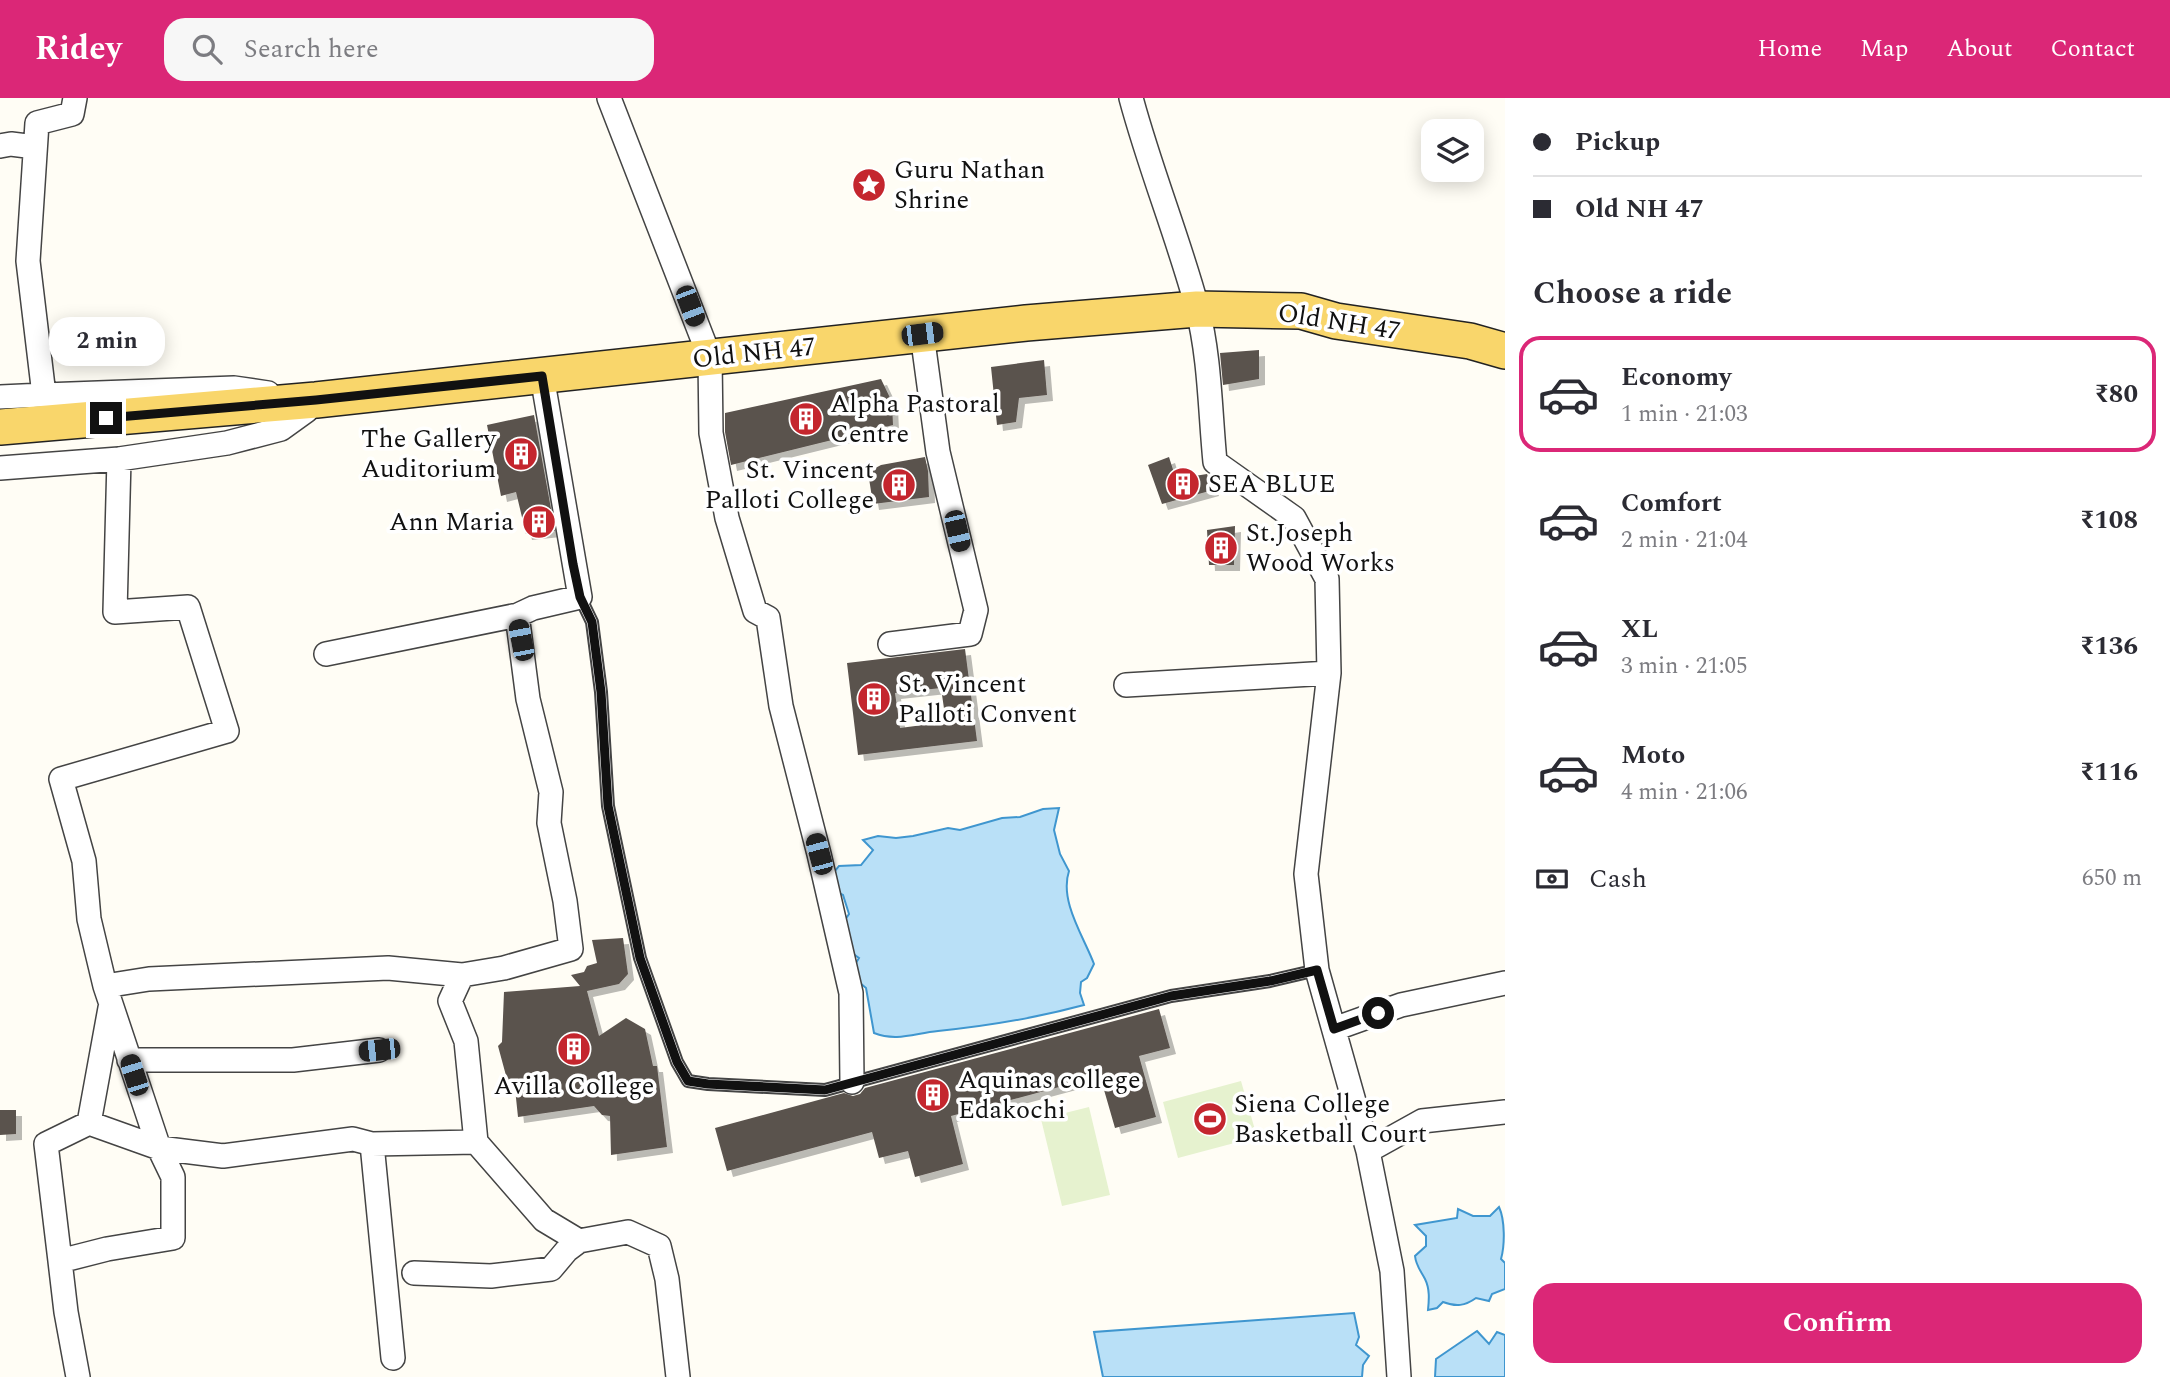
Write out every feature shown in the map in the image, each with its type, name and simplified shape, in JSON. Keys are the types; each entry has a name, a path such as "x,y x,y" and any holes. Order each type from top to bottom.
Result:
{"main road":[{"name":"Old NH 47","path":"0,427 316,400 1026,323 1197,309 1301,311 1350,323 1470,341 1505,351"}],"street":[{"path":"44,395 28,261 37,123 72,114 75,98"},
{"path":"609,98 710,358 712,433 727,518 755,611 768,618 781,706 851,993 852,1082"},
{"path":"1131,98 1197,309 1205,355 1215,462 1294,518 1327,579 1329,673 1306,874 1317,970 1367,1151 1392,1271 1399,1377"},
{"path":"0,146 11,144 36,147"},
{"path":"890,644 970,634 976,610 938,452 922,334"},
{"path":"326,654 518,615 533,608 580,597 542,376"},
{"path":"0,397 234,388 316,400"},
{"path":"0,468 118,459 227,443 281,429 316,400"},
{"path":"60,1261 107,1249 173,1238 173,1177 159,1148 108,995 89,919 84,861 61,779 227,731 188,607 115,612 118,459"},
{"path":"108,995 149,979 375,968 462,975 504,968 571,948 565,901 549,823 551,792 528,699 518,615"},
{"path":"1126,685 1234,681 1329,673"},
{"path":"462,975 450,1001 466,1041 476,1142 544,1220 579,1241"},
{"path":"1334,1029 1401,1005 1505,983"},
{"path":"89,1123 108,995"},
{"path":"129,1060 293,1060 379,1050"},
{"path":"1367,1151 1422,1121 1505,1112"},
{"path":"78,1377 66,1311 46,1144 89,1123 159,1148 223,1156 353,1139 372,1144 476,1142"},
{"path":"372,1144 393,1358"},
{"path":"414,1273 491,1276 551,1269 567,1250 579,1241 628,1232 659,1246 667,1279 678,1377"}],"lane":[{"path":"580,597 592,622 601,692 611,819 640,958 677,1062 688,1081 825,1090 1171,996 1270,981 1317,970"}],"green space":[{"name":"Siena College Basketball Court","path":"1241,1081 1257,1137 1178,1158 1163,1102"},
{"path":"1089,1107 1110,1195 1062,1206 1041,1119"}],"water":[{"path":"1059,808 1054,830 1060,854 1069,871 1067,894 1074,919 1094,964 1087,978 1081,982 1080,993 1084,1005 975,1027 890,1037 874,1033 866,988 853,977 854,966 859,958 852,953 842,924 849,914 843,895 831,889 831,876 839,866 861,865 873,850 863,840 878,836 896,838 948,828 960,830 1002,818 1020,817 1043,809"},
{"path":"1499,1207 1503,1225 1501,1259 1505,1263 1505,1289 1492,1294 1489,1301 1476,1298 1456,1305 1443,1302 1437,1308 1428,1310 1428,1287 1415,1256 1426,1246 1426,1236 1415,1225 1457,1218 1458,1209 1473,1216 1490,1216"},
{"path":"1354,1313 1359,1337 1356,1345 1369,1356 1363,1365 1362,1377 1103,1377 1094,1332"},
{"path":"1477,1331 1489,1344 1497,1332 1505,1335 1505,1377 1435,1377 1436,1359"}],"building":[{"path":"1259,350 1259,379 1223,385 1220,353"},
{"path":"1044,360 1047,395 1019,398 1016,422 997,425 991,367"},
{"name":"Alpha Pastoral Centre","path":"881,379 892,402 893,425 731,465 725,432 725,413"},
{"name":"The Gallery Auditorium","path":"534,415 555,531 526,534 516,492 501,496 487,425"},
{"name":"St. Vincent Palloti College","path":"925,457 929,497 873,504 868,472 881,465"},
{"name":"SEA BLUE","path":"1169,457 1176,479 1207,474 1213,490 1162,504 1148,465"},
{"name":"St.Joseph Wood Works","path":"1235,526 1234,565 1209,565 1207,530"},
{"name":"St. Vincent Palloti Convent","path":"965,649 977,741 858,755 847,663","holes":["941,688 946,722 900,728 895,693"]},
{"name":"Avilla College","path":"623,938 628,974 619,984 587,991 599,1036 626,1018 645,1029 653,1066 657,1066 667,1147 611,1155 610,1116 602,1115 594,1106 518,1117 514,1079 508,1083 498,1046 502,1042 504,992 580,986 571,975 584,972 587,966 597,963 592,940"},
{"name":"Aquinas college Edakochi","path":"1159,1009 1170,1048 1139,1056 1156,1117 1115,1128 1100,1076 951,1116 963,1164 915,1177 908,1151 879,1158 872,1132 727,1171 715,1128 844,1093 853,1096 860,1094 865,1088"},
{"path":"0,1110 16,1110 16,1134 0,1135"}],"place":[{"name":"Guru Nathan Shrine","path":"869,185"},
{"name":"Alpha Pastoral Centre","path":"806,419"},
{"name":"The Gallery Auditorium","path":"521,454"},
{"name":"SEA BLUE","path":"1183,484"},
{"name":"St. Vincent Palloti College","path":"899,485"},
{"name":"Ann Maria","path":"539,522"},
{"name":"St.Joseph Wood Works","path":"1221,548"},
{"name":"St. Vincent Palloti Convent","path":"874,699"},
{"name":"Avilla College","path":"574,1049"},
{"name":"Aquinas college Edakochi","path":"933,1095"},
{"name":"Siena College Basketball Court","path":"1210,1119"}],"route":[{"path":"106,418 316,400 542,376 573,564 580,597 592,622 601,692 608,806 640,958 677,1062 688,1081 825,1090 1171,996 1270,981 1317,970 1334,1029 1378,1013"}]}
